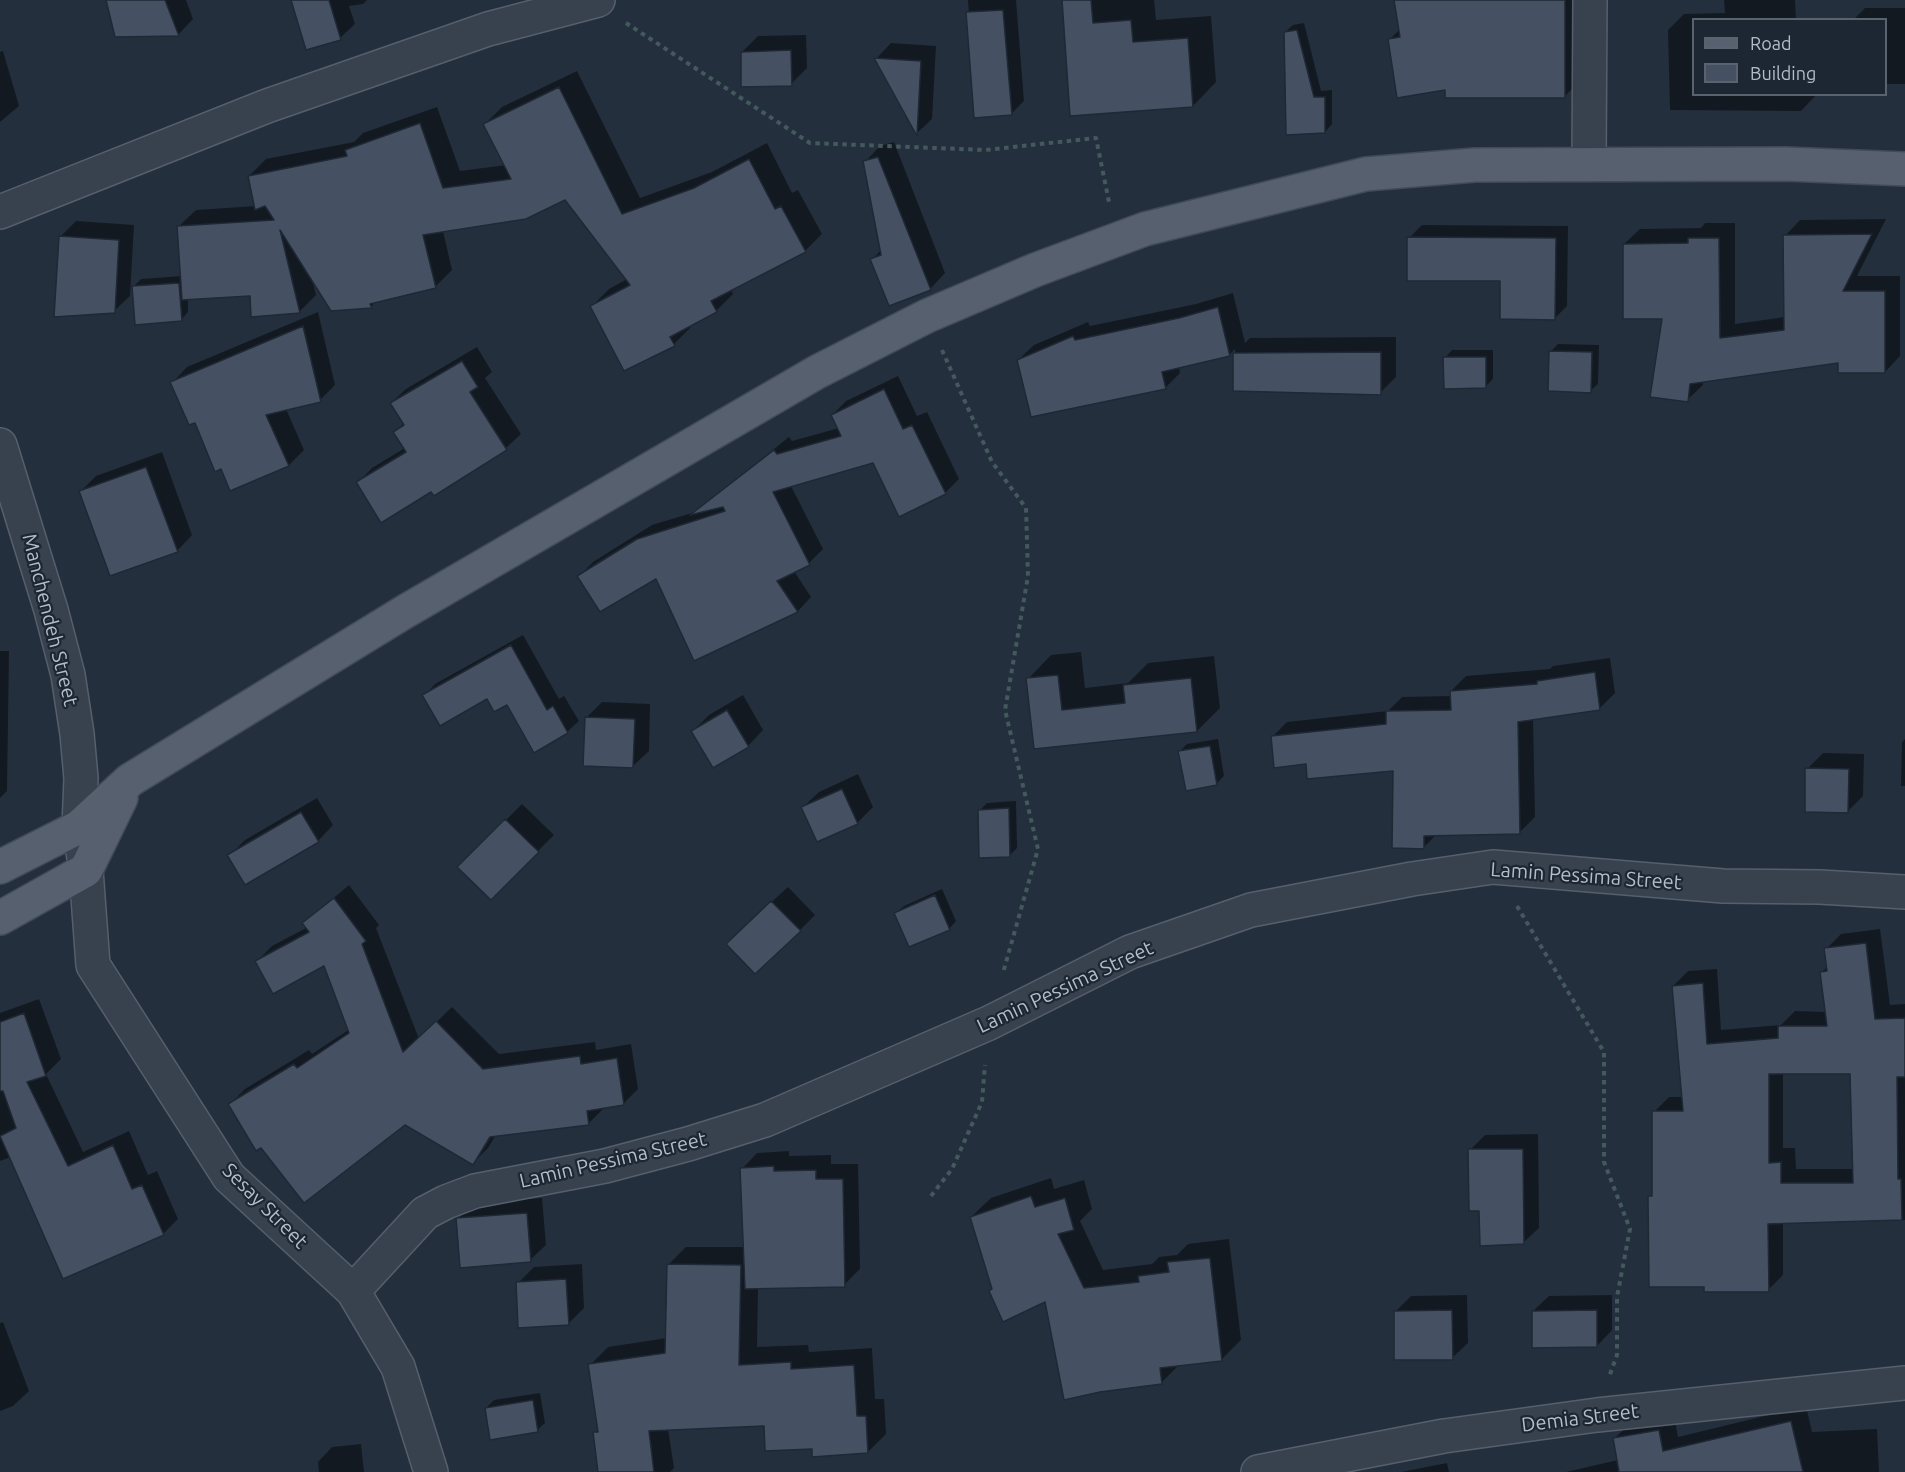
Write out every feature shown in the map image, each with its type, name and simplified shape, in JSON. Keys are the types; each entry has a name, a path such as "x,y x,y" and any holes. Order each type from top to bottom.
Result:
{"main road":[{"path":"0,867 79,826 130,780 406,611 818,372 927,316 1035,270 1145,229 1366,174 1475,165 1786,164 1905,169"},
{"path":"0,918 86,870 130,780"}],"street":[{"path":"1589,163 1590,0"},
{"path":"0,212 267,106 488,29 596,1"},
{"name":"Manchendeh Street","path":"0,445 7,485 68,675 78,745 79,826 86,870"},
{"name":"Lamin Pessima Street","path":"353,1291 425,1214 446,1202 475,1191 615,1163 765,1120 989,1023 1130,952 1251,910 1412,879 1493,867 1723,886 1905,891"},
{"name":"Sesay Street","path":"86,870 93,965 229,1177 353,1291 398,1367 431,1472"},
{"name":"Demia Street","path":"1258,1472 1444,1436 1597,1415 1905,1383"}],"path":[{"path":"596,1 810,143 985,150 1096,138 1112,214 1145,229"},
{"path":"927,316 992,462 1026,508 1028,576 1005,710 1038,849 989,1023 982,1102 952,1169 931,1196"},
{"path":"1493,867 1604,1052 1604,1162 1630,1229 1617,1297 1617,1355 1597,1415"}],"building":[{"path":"106,0 165,0 179,36 115,37"},
{"path":"291,0 329,0 341,40 306,50"},
{"path":"1062,0 1091,0 1093,23 1131,20 1133,42 1188,38 1193,107 1070,116"},
{"path":"1394,0 1565,0 1565,98 1445,98 1445,90 1397,98 1388,39 1400,37"},
{"path":"1003,10 1012,115 974,118 966,12"},
{"path":"1297,30 1314,97 1325,97 1325,133 1286,135 1284,32"},
{"path":"791,50 792,86 741,87 741,52"},
{"path":"874,58 921,61 917,136"},
{"path":"559,87 622,214 694,188 749,159 775,209 781,206 806,252 711,301 717,312 670,337 675,346 624,371 590,306 630,285 565,200 526,219 423,235 436,288 370,304 372,308 331,311 280,230 300,313 251,317 250,296 182,300 177,226 274,220 265,206 255,210 248,176 347,156 345,150 420,123 443,188 511,179 483,124"},
{"path":"878,157 931,290 889,306 870,259 881,255 863,161"},
{"path":"1872,234 1843,291 1885,291 1885,373 1838,373 1838,363 1690,384 1688,402 1650,397 1662,319 1623,319 1623,244 1688,243 1688,238 1719,238 1720,338 1784,330 1783,235"},
{"path":"59,236 119,240 115,313 54,317"},
{"path":"1407,237 1556,238 1555,320 1500,319 1500,281 1407,281"},
{"path":"179,283 182,321 135,325 132,286"},
{"path":"1218,307 1230,356 1162,372 1166,389 1031,417 1017,360 1073,336 1075,340 1179,318"},
{"path":"303,326 321,402 266,415 289,466 230,491 221,469 215,472 195,423 189,425 170,382"},
{"path":"1549,351 1592,352 1591,393 1548,391"},
{"path":"1381,352 1381,395 1233,391 1233,353"},
{"path":"1443,357 1486,357 1486,388 1444,389"},
{"path":"462,361 478,387 470,392 507,450 434,496 431,492 381,523 356,482 406,452 393,432 404,425 390,403"},
{"path":"884,389 903,429 912,425 946,494 899,517 873,463 773,492 810,565 777,581 798,612 694,661 656,579 600,612 577,576 637,539 725,511 723,507 690,515 774,450 777,454 841,436 831,415"},
{"path":"146,467 178,552 110,576 79,491"},
{"path":"511,645 547,710 553,706 568,733 534,753 507,705 494,712 487,699 440,726 422,695"},
{"path":"1595,672 1600,710 1518,722 1520,834 1424,836 1424,849 1392,848 1393,771 1307,779 1306,764 1274,768 1271,736 1386,724 1386,711 1451,710 1450,691 1537,684 1537,681"},
{"path":"1058,675 1062,710 1125,703 1123,685 1191,678 1197,732 1034,749 1026,678"},
{"path":"727,710 749,747 713,768 691,731"},
{"path":"585,717 635,719 633,768 583,766"},
{"path":"1210,746 1217,785 1186,791 1178,751"},
{"path":"1805,768 1849,769 1848,813 1805,812"},
{"path":"842,789 858,824 817,842 801,807"},
{"path":"1009,808 1010,857 979,858 978,810"},
{"path":"301,812 319,842 245,885 227,855"},
{"path":"505,819 539,852 491,900 457,867"},
{"path":"935,895 950,930 909,947 894,913"},
{"path":"334,898 366,941 362,944 403,1052 436,1021 483,1069 580,1056 581,1064 617,1058 624,1105 587,1111 589,1125 490,1137 473,1165 405,1125 304,1203 261,1148 256,1151 228,1104 294,1064 297,1068 349,1033 324,966 273,994 255,961 309,932 302,923"},
{"path":"771,901 801,931 755,974 726,944"},
{"path":"1866,943 1875,1019 1905,1018 1905,1077 1897,1077 1898,1179 1901,1179 1902,1220 1768,1224 1769,1292 1704,1292 1704,1287 1649,1287 1648,1196 1652,1196 1652,1111 1683,1111 1672,986 1703,983 1707,1044 1778,1038 1778,1026 1827,1026 1820,972 1827,971 1824,948","holes":["1769,1074 1850,1074 1853,1183 1781,1183 1781,1162 1769,1163"]},
{"path":"24,1013 46,1076 27,1082 68,1166 113,1145 132,1189 142,1185 164,1235 63,1279 0,1136 16,1128 3,1091 0,1091 0,1022"},
{"path":"1468,1149 1523,1149 1524,1244 1480,1246 1479,1211 1469,1211"},
{"path":"774,1166 774,1171 816,1170 816,1179 843,1179 845,1287 745,1289 740,1168"},
{"path":"1031,1196 1035,1207 1065,1198 1074,1230 1058,1234 1084,1288 1139,1282 1138,1276 1169,1272 1167,1262 1210,1258 1222,1361 1160,1368 1162,1384 1100,1392 1064,1400 1045,1302 1003,1322 989,1291 992,1289 970,1217"},
{"path":"527,1213 531,1262 460,1268 456,1218"},
{"path":"667,1264 741,1265 739,1365 791,1362 791,1369 854,1365 857,1416 866,1416 868,1453 812,1457 812,1449 765,1451 764,1426 649,1431 654,1472 598,1472 593,1432 598,1432 588,1364 665,1353"},
{"path":"566,1279 569,1325 518,1328 516,1282"},
{"path":"1452,1310 1453,1360 1394,1360 1394,1311"},
{"path":"1597,1310 1597,1347 1532,1348 1532,1311"},
{"path":"533,1400 538,1432 490,1440 485,1408"},
{"path":"1791,1421 1803,1472 1619,1472 1613,1438 1659,1430 1663,1451"}]}
